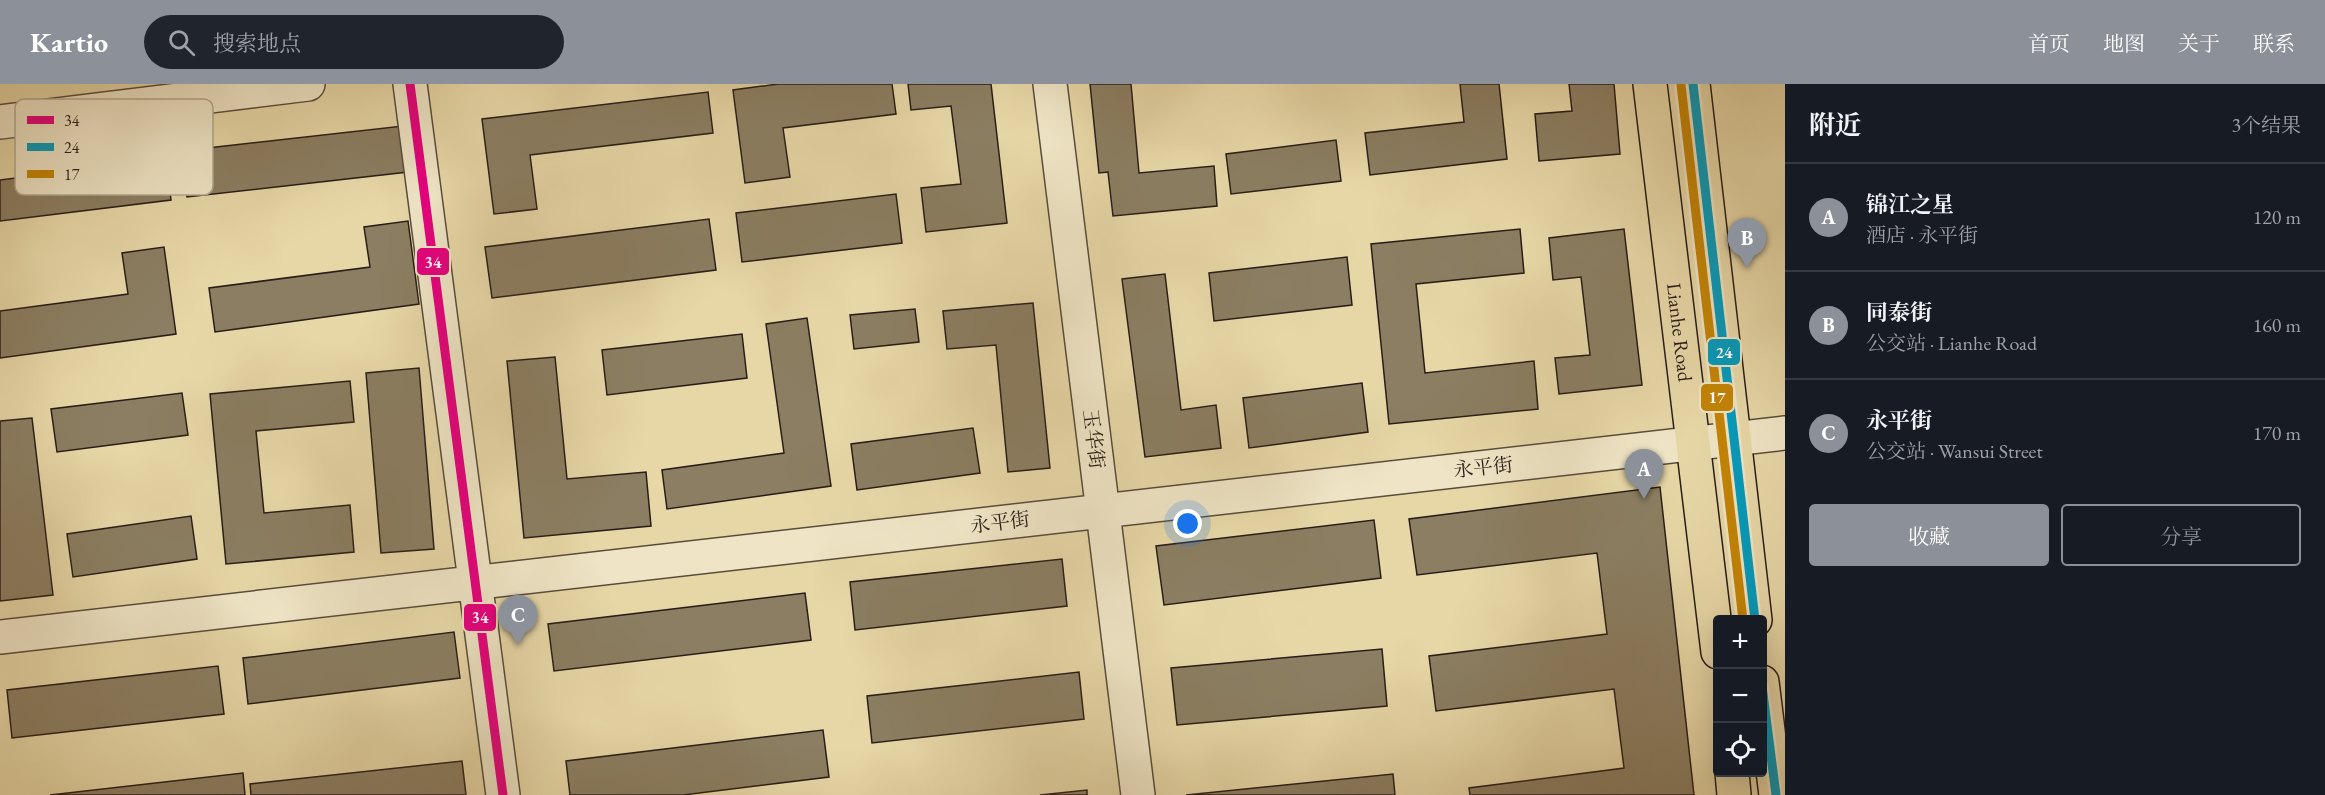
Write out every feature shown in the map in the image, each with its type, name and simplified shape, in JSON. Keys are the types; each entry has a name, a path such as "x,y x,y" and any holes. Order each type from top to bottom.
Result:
{"main road":[{"name":"Lianhe Road","path":"1650,84 1714,615"},
{"path":"1693,84 1754,615"},
{"path":"1767,722 1776,795"},
{"path":"1732,777 1734,795"}],"street":[{"path":"186,99 308,84"},
{"path":"410,84 503,795"},
{"name":"玉华街","path":"1050,84 1138,795"},
{"path":"0,122 15,120"},
{"name":"永平街","path":"0,636 1785,433"}],"building":[{"path":"778,84 892,84 896,114 783,128 790,177 745,183 733,90"},
{"path":"908,84 991,84 1007,223 926,232 921,188 961,184 951,106 911,110"},
{"path":"1090,84 1131,84 1139,173 1214,166 1217,206 1113,216 1108,172 1099,173"},
{"path":"1460,84 1499,84 1507,159 1370,175 1365,133 1464,122"},
{"path":"1569,84 1614,84 1620,154 1539,161 1535,114 1572,111"},
{"path":"708,92 713,133 530,155 537,209 494,214 482,119"},
{"path":"403,126 408,172 213,194 213,147"},
{"path":"1336,140 1341,181 1231,194 1226,154"},
{"path":"15,178 15,195 170,195 171,200 0,221 0,180"},
{"path":"896,194 902,243 742,262 736,213"},
{"path":"709,219 716,270 492,298 485,247"},
{"path":"408,221 419,304 215,332 209,288 370,267 364,227"},
{"path":"1520,229 1524,273 1416,284 1425,373 1534,361 1538,409 1389,424 1371,244"},
{"path":"1624,229 1642,385 1559,394 1555,358 1590,355 1581,277 1553,280 1549,238"},
{"path":"164,247 176,334 0,358 0,311 128,294 122,253"},
{"path":"1347,257 1352,305 1214,321 1209,273"},
{"path":"1165,274 1181,410 1216,405 1221,448 1145,457 1122,279"},
{"path":"1033,303 1050,468 1008,472 996,345 947,349 943,311"},
{"path":"915,309 919,342 854,349 850,315"},
{"path":"807,318 831,486 667,509 662,470 784,453 766,324"},
{"path":"742,334 747,378 607,395 602,350"},
{"path":"555,357 567,479 646,472 651,526 524,538 507,361"},
{"path":"419,368 434,549 381,553 366,373"},
{"path":"350,381 354,422 256,431 264,513 350,505 354,552 226,564 210,394"},
{"path":"1362,383 1368,432 1249,448 1243,398"},
{"path":"182,393 188,435 57,452 51,409"},
{"path":"32,418 53,595 0,601 0,421"},
{"path":"973,428 980,473 857,490 851,444"},
{"path":"1660,487 1694,795 1470,795 1469,788 1624,768 1614,689 1436,711 1429,656 1607,634 1597,553 1417,575 1409,519"},
{"path":"191,516 197,559 73,577 67,534"},
{"path":"1374,520 1381,578 1164,605 1156,546"},
{"path":"1062,559 1067,606 855,630 850,582"},
{"path":"805,593 811,640 554,671 548,624"},
{"path":"454,632 460,678 248,704 243,658"},
{"path":"1382,649 1387,706 1177,725 1171,668"},
{"path":"218,666 224,714 12,738 7,690"},
{"path":"1079,672 1084,719 872,743 867,696"},
{"path":"823,730 829,777 683,795 570,795 566,761"},
{"path":"462,761 466,795 251,795 250,784"},
{"path":"243,773 245,795 50,795"},
{"path":"1393,774 1395,795 1186,795"},
{"path":"1087,790 1087,795 1040,795"}],"transit line":[{"name":"34","path":"410,84 503,795"},
{"name":"24","path":"1693,84 1754,615"},
{"name":"17","path":"1681,85 1742,615"},
{"name":"24","path":"1767,723 1776,795"}],"place":[{"name":"同泰街","path":"1747,268"},
{"name":"锦江之星","path":"1644,499"},
{"name":"永平街","path":"518,645"}]}
